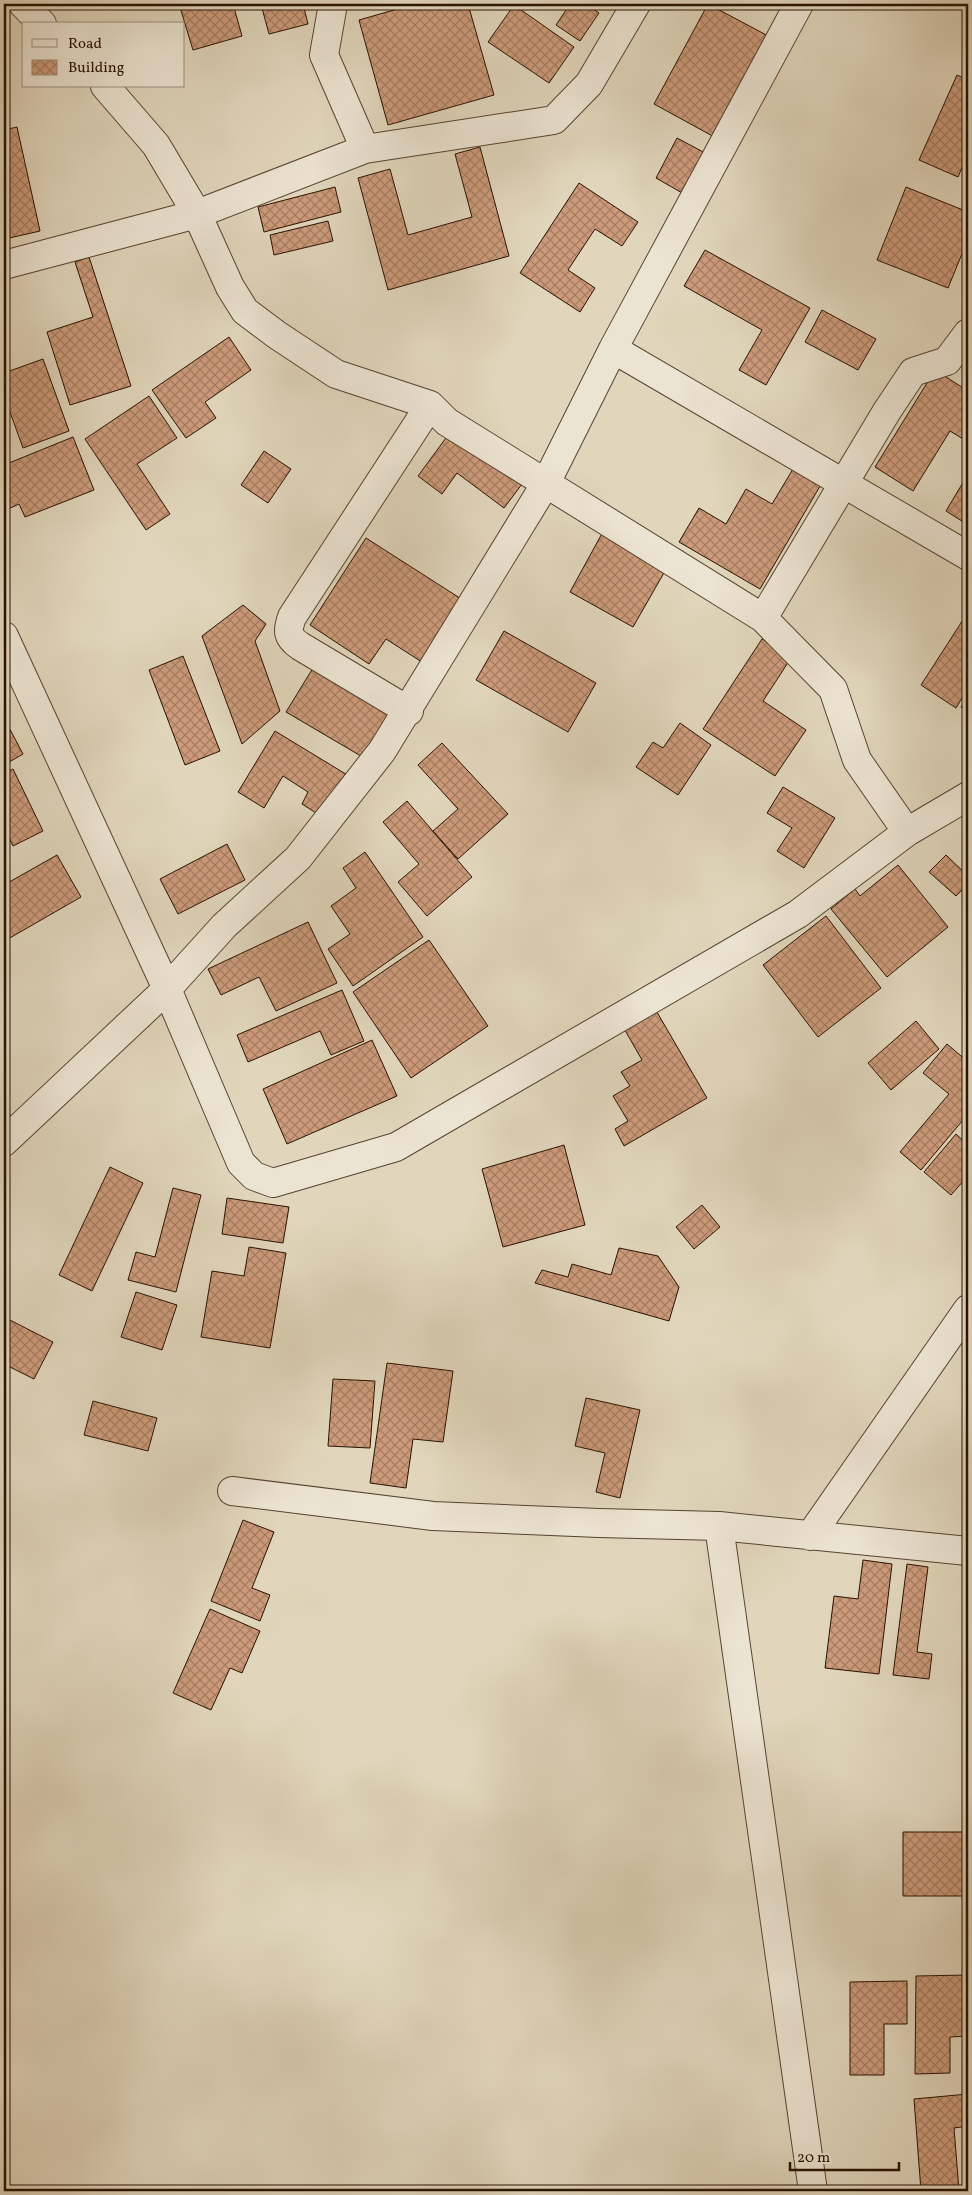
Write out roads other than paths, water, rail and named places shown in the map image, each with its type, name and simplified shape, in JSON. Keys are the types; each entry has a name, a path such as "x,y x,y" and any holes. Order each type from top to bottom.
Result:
{"street":[{"path":"23,4 40,22"},
{"path":"333,4 324,55 365,149"},
{"path":"4,265 197,214 365,149 554,120 590,84 636,4"},
{"path":"4,1142 167,989 224,926 298,858 382,751 409,710 546,483 613,349 799,4"},
{"path":"107,88 156,145 197,214 230,288 245,311 277,336 336,374 430,405 447,422 763,618 833,689 857,760 908,832"},
{"path":"763,618 844,482 913,372 947,361 968,333"},
{"path":"613,349 968,556"},
{"path":"409,710 300,646 291,640 288,630 292,616 430,405"},
{"path":"4,636 167,989 241,1163 254,1176 273,1183 396,1147 798,914 908,832 968,796"},
{"path":"810,1536 968,1309"},
{"path":"232,1491 433,1516 719,1526 968,1551"},
{"path":"719,1526 813,2191"}]}
